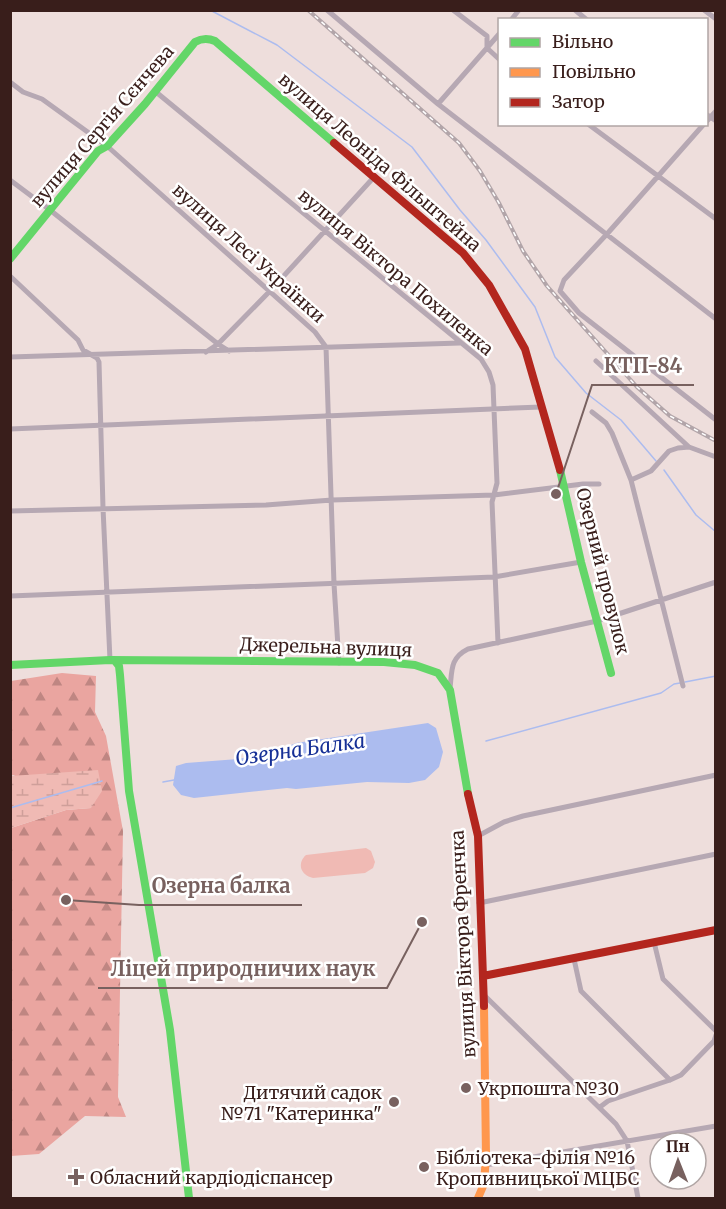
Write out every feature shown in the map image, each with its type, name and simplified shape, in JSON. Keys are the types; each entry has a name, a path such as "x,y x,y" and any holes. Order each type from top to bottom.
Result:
{"street":[{"path":"327,10 438,104 716,319"},
{"path":"453,10 487,36 487,48 498,58"},
{"path":"704,10 716,19"},
{"path":"438,104 498,35"},
{"name":"вулиця Леоніда Фільштейна","path":"195,42 209,38 215,41 375,176 463,254 489,285 525,349 542,407"},
{"name":"вулиця Сергія Сєнчева","path":"10,259 99,151 107,146 156,92 195,42"},
{"name":"вулиця Лесі Українки","path":"10,82 23,92 42,99 107,146 315,332 326,347 339,663"},
{"name":"вулиця Віктора Похиленка","path":"156,92 481,359 489,372 493,385 497,483 492,502 498,643"},
{"path":"709,120 716,111"},
{"path":"591,126 716,219"},
{"path":"704,126 564,280 560,291 579,313 716,420"},
{"path":"205,352 218,344 270,291 375,176"},
{"path":"10,180 51,210 218,344 230,351"},
{"path":"10,276 78,340 83,350 97,358 99,362 103,508 113,660 119,666 129,791 170,1030 189,1198"},
{"path":"10,357 460,343"},
{"path":"596,361 689,447 716,457"},
{"path":"10,429 542,407"},
{"name":"Озерний провулок","path":"542,407 565,486 581,562 611,674"},
{"path":"592,412 606,423 612,433 631,480 683,686"},
{"path":"631,480 651,471 669,451 689,447"},
{"path":"10,511 266,505 332,500 494,495 599,484"},
{"path":"10,596 494,577 581,562"},
{"path":"450,690 453,662 458,654 468,649 597,621 715,582"},
{"name":"Джерельна вулиця","path":"10,665 113,660 384,663 415,665 438,673 450,690"},
{"name":"вулиця Віктора Френчка","path":"450,690 469,801 478,836 484,995 486,1166 484,1184 478,1198"},
{"path":"478,836 504,822 522,816 716,775"},
{"path":"479,903 716,854"},
{"path":"483,976 716,930"},
{"path":"600,1107 608,1101 681,1075 715,1038 663,980 654,942"},
{"path":"574,959 581,992 670,1080"},
{"path":"484,995 616,1124 627,1141 638,1198"},
{"path":"486,1166 716,1126"}],"green space":[{"path":"62,673 96,676 95,712 106,736 123,831 118,1097 126,1117 85,1116 39,1154 11,1156 11,828 66,810 91,808 11,776 11,681"},
{"path":"98,770 102,791 91,808 66,810 11,828 11,776"},
{"path":"366,848 371,851 375,862 373,868 365,873 313,878 305,874 301,868 301,862 306,855"}],"water":[{"path":"428,723 436,728 443,752 439,767 425,780 409,783 367,782 287,788 194,798 181,795 173,785 176,766 186,763 238,759 273,752 296,743"}],"waterway":[{"path":"210,10 277,45 412,147 486,240 535,307 555,357 586,393 621,420 656,461"},
{"path":"664,470 696,515 716,532"},
{"name":"Озерна Балка","path":"685,682 716,676"},
{"name":"Озерна Балка","path":"486,741 661,693 674,684 680,683"},
{"name":"Озерна Балка","path":"163,782 174,780"},
{"name":"Озерна Балка","path":"10,808 102,781"}],"railway":[{"path":"308,10 459,143 480,171 523,251 547,286 637,387 670,416 716,441"}],"traffic: fast":[{"path":"10,259 98,151 107,146 145,104 195,42 200,40 215,41 334,143"},
{"path":"560,470 581,562 611,673"},
{"path":"10,665 110,660 384,662 415,665 438,673 450,690 468,794"},
{"path":"115,661 119,666 120,675 129,791 170,1030 189,1198"}],"traffic: slow":[{"path":"478,1198 484,1184 486,1156 484,1006"}],"traffic: jam":[{"path":"334,143 463,253 489,285 525,349 560,470"},
{"path":"468,794 478,836 484,1006"},
{"path":"483,976 716,930"}],"place":[{"name":"КТП-84","path":"556,494"},
{"name":"Озерна балка","path":"66,900"},
{"name":"Ліцей природничих наук","path":"422,922"},
{"name":"Укрпошта №30","path":"466,1088"},
{"name":"Дитячий садок №71 \"Катеринка\"","path":"394,1102"},
{"name":"Бібліотека-філія №16 Кропивницької МЦБС","path":"424,1167"},
{"name":"Обласний кардіодіспансер","path":"76,1177"}]}
